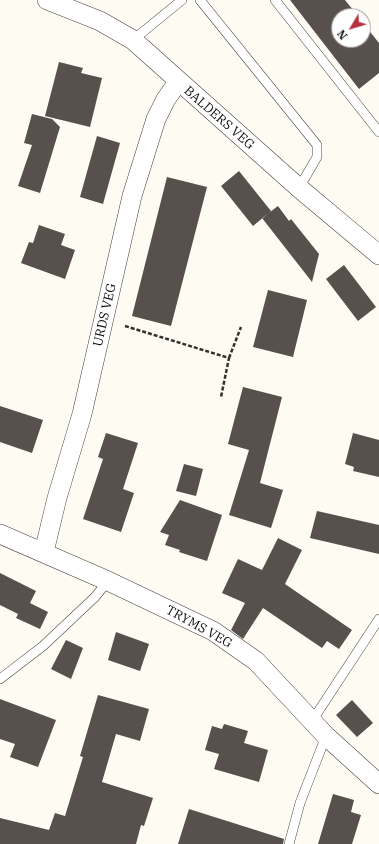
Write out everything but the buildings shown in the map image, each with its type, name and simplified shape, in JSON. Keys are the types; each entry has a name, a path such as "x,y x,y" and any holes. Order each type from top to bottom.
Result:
{"street":[{"name":"BALDERS VEG","path":"47,0 100,21 133,40 178,82 299,188 379,255"},
{"name":"URDS VEG","path":"44,552 57,498 82,414 132,196 146,147 160,112 178,82"},
{"name":"TRYMS VEG","path":"0,534 108,581 213,631 256,661 326,736 379,784"}],"lane":[{"path":"133,40 182,0"},
{"path":"200,0 317,145 317,157 299,188"},
{"path":"275,0 379,132"},
{"path":"0,679 42,646 95,597 108,581"},
{"path":"312,721 379,619"},
{"path":"289,844 300,803 326,736"}],"path":[{"path":"104,319 229,358"},
{"path":"221,397 229,358 241,327"}]}
